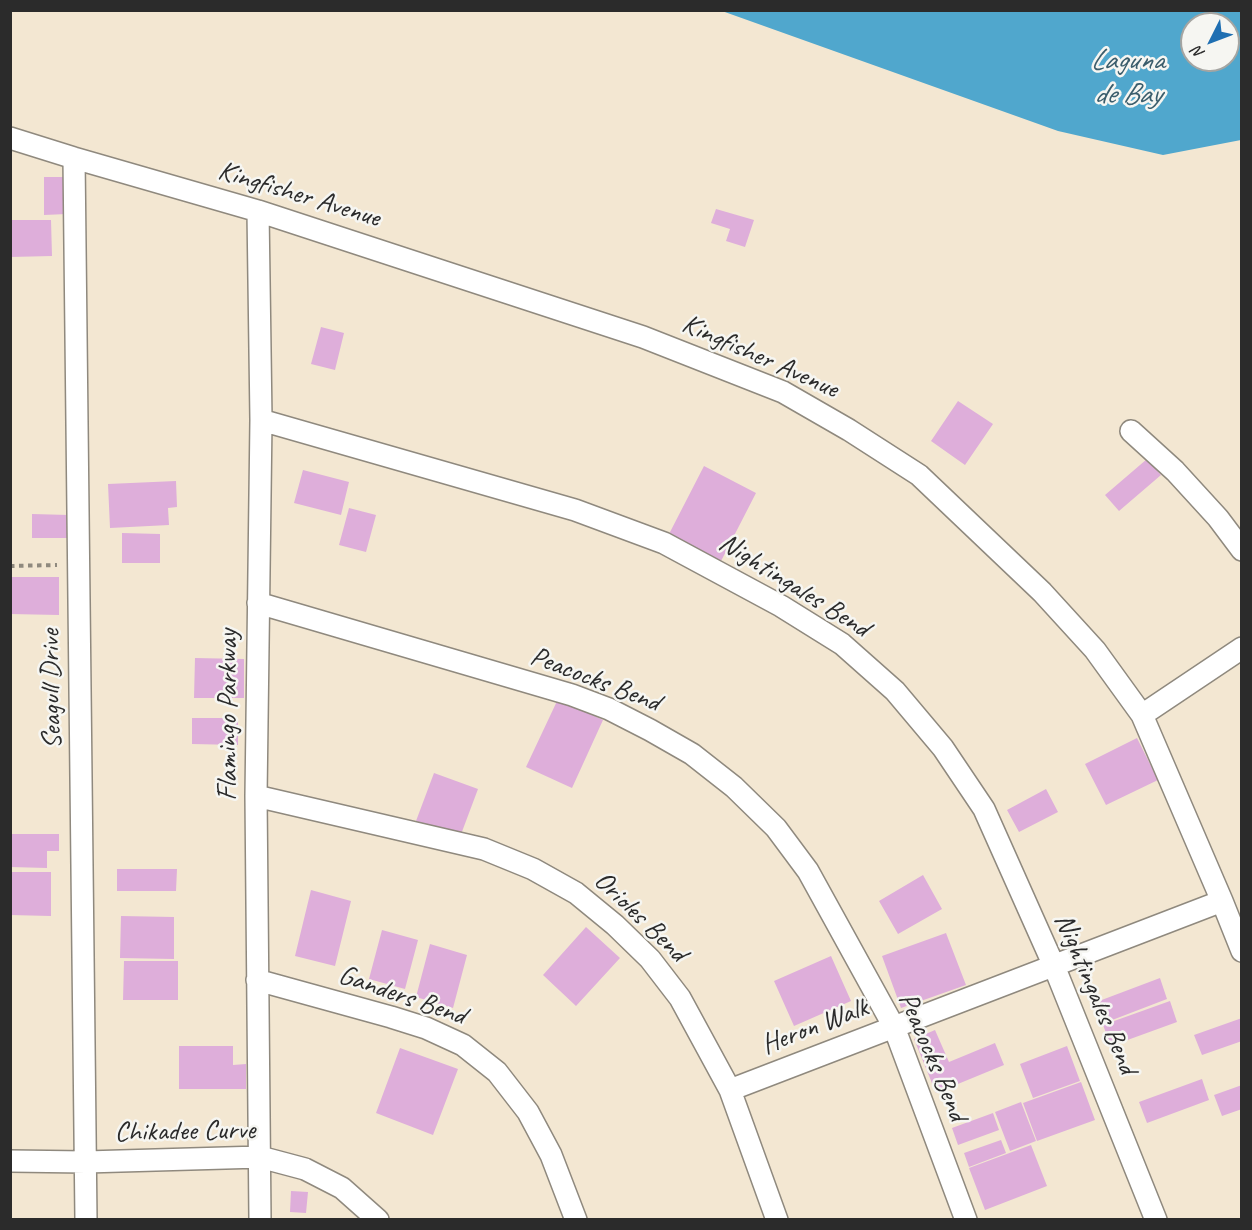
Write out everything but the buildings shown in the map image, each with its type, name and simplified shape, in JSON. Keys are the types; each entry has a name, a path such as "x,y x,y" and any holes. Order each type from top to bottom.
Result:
{"street":[{"name":"Kingfisher Avenue","path":"10,138 258,211 643,337 783,392 849,429 919,475 1042,592 1095,650 1142,715 1242,951"},
{"name":"Seagull Drive","path":"74,158 86,1220"},
{"name":"Flamingo Parkway","path":"258,211 261,420 256,796 260,1220"},
{"name":"Nightingales Bend","path":"261,420 575,510 664,543 781,606 842,644 895,691 943,748 984,809 1054,966 1156,1220"},
{"path":"1131,431 1175,471 1218,518 1242,550"},
{"name":"Peacocks Bend","path":"258,603 572,695 609,709 692,754 734,787 776,828 808,871 894,1027 966,1220"},
{"path":"1142,715 1242,648"},
{"name":"Orioles Bend","path":"256,796 484,849 533,869 576,893 615,925 650,959 680,998 730,1090 777,1220"},
{"name":"Heron Walk","path":"730,1090 1222,901"},
{"name":"Ganders Bend","path":"257,980 426,1028 463,1045 497,1072 528,1112 551,1155 576,1220"},
{"name":"Chikadee Curve","path":"10,1161 87,1162 260,1157 305,1169 342,1188 378,1220"}],"path":[{"path":"10,566 79,565"}],"water":[{"name":"Laguna de Bay","path":"722,11 1241,11 1241,140 1163,155 1058,131"}]}
